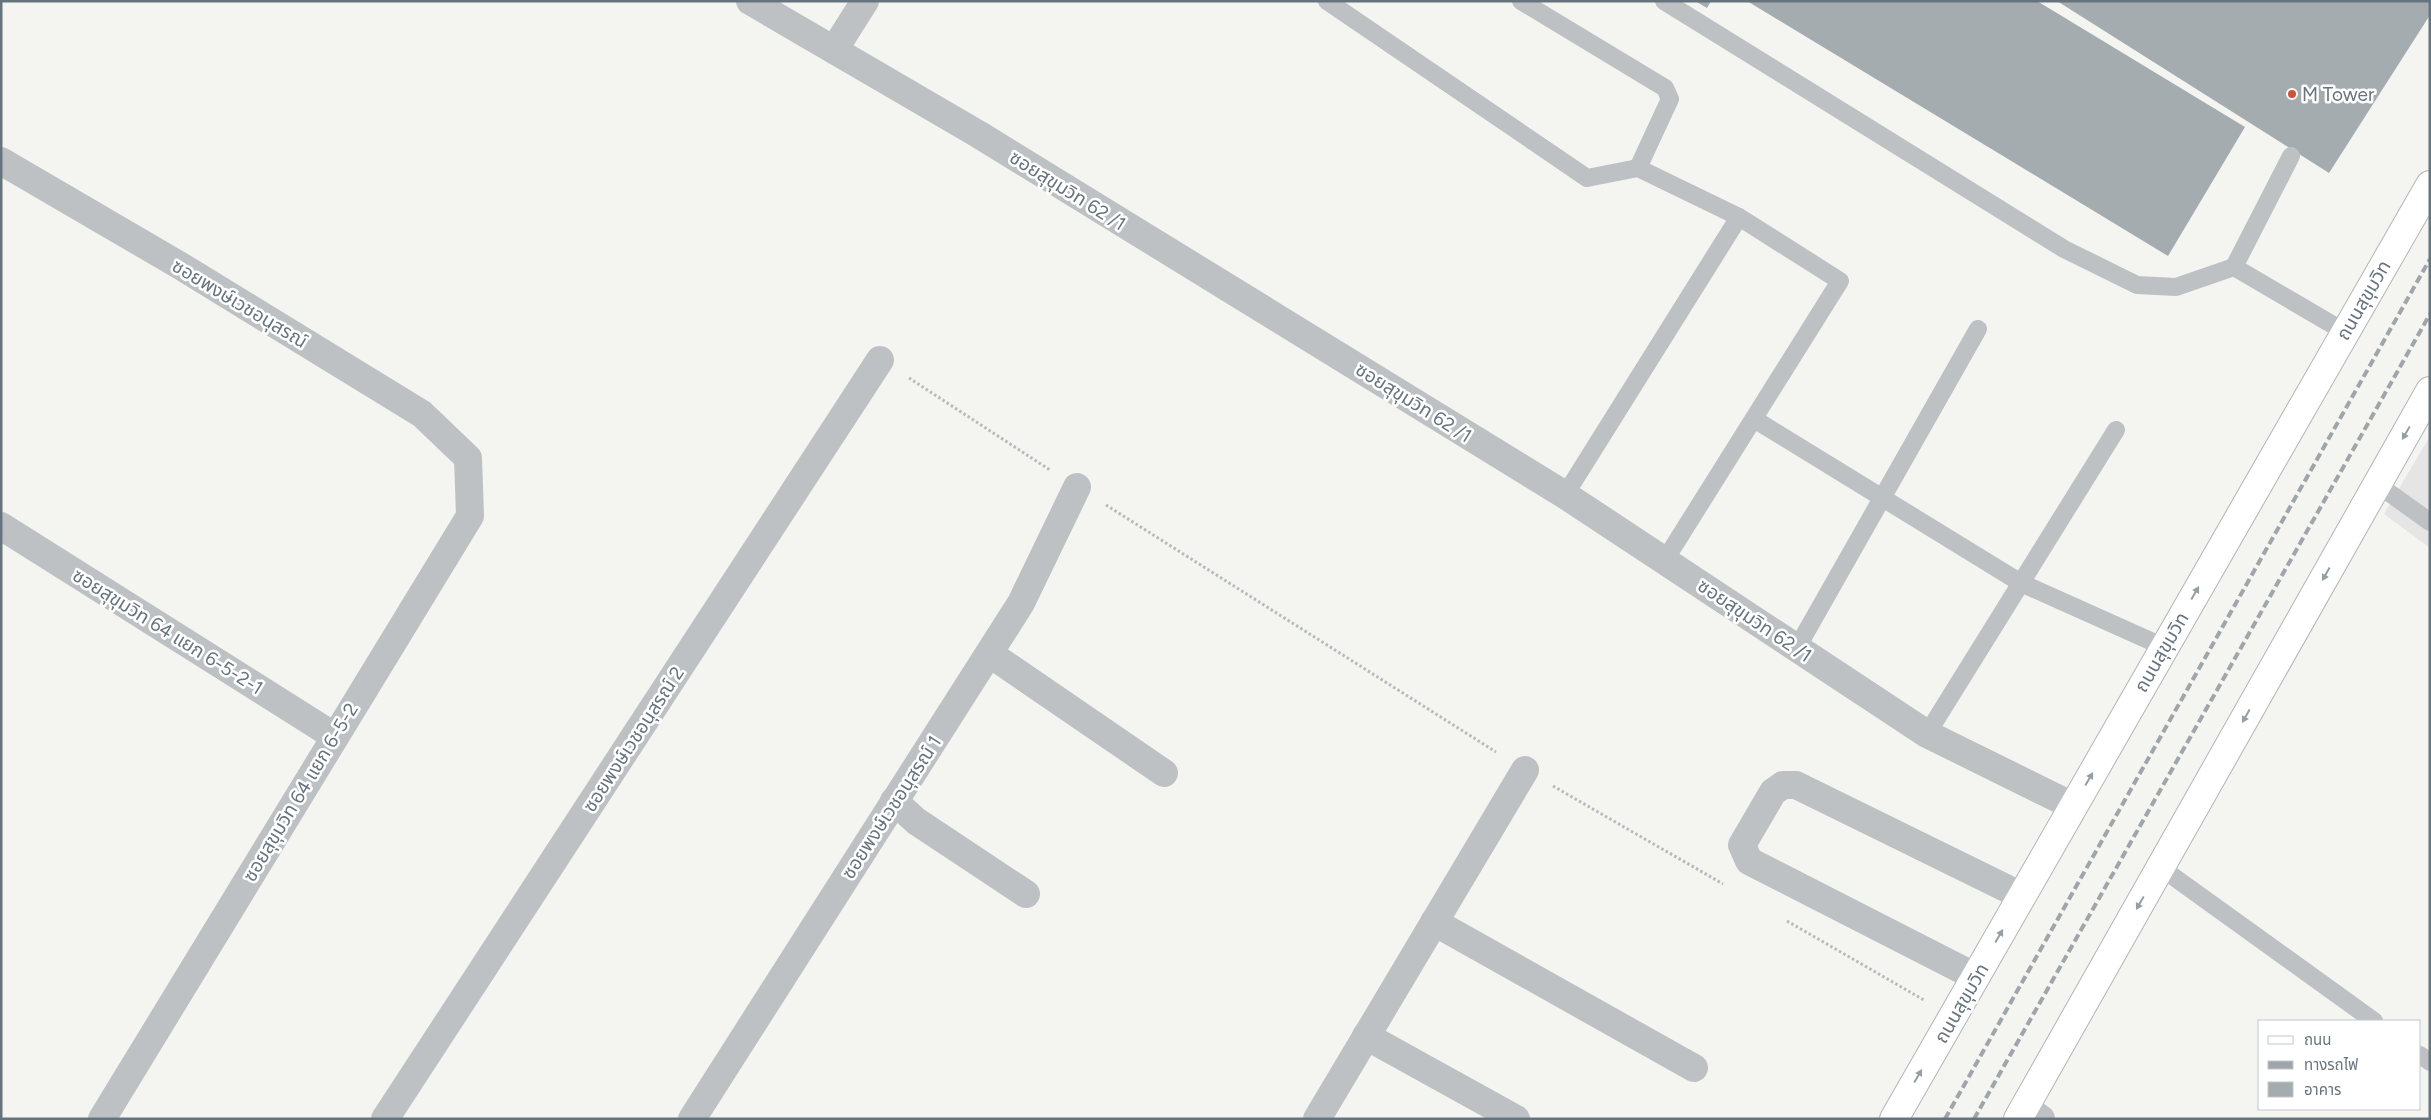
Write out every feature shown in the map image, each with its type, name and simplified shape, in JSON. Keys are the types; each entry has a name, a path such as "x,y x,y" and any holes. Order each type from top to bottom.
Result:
{"main road":[{"name":"ถนนสุขุมวิท","path":"1894,1119 2430,185"},
{"path":"2028,1115 2160,867 2430,391"}],"street":[{"name":"ซอยสุขุมวิท 62 /1","path":"750,1 978,134 1565,495 1927,734 2073,806"},
{"path":"834,50 865,1"},
{"name":"ซอยพงษ์เวชอนุสรณ์","path":"1,161 179,265 422,414 468,458"},
{"name":"ซอยพงษ์เวชอนุสรณ์ 2","path":"385,1119 880,360"},
{"name":"ซอยสุขุมวิท 64 แยก 6-5-2","path":"102,1119 470,516 468,458"},
{"name":"ซอยพงษ์เวชอนุสรณ์ 1","path":"692,1119 894,801 990,654 1021,603 1077,487"},
{"name":"ซอยสุขุมวิท 64 แยก 6-5-2-1","path":"1,526 334,736"},
{"path":"990,654 1164,773"},
{"path":"1316,1119 1525,770"},
{"path":"1976,977 1749,861 1742,845 1773,792 1783,785 1796,785 2022,896"},
{"path":"894,801 916,821 1026,894"},
{"path":"1434,922 1694,1068"},
{"path":"1366,1036 1516,1119"}],"lane":[{"path":"1327,1 1587,178 1638,168 1739,217 1840,281 1665,560"},
{"path":"1521,1 1665,88 1670,99 1638,168"},
{"path":"1664,1 2064,249 2137,285 2176,287 2234,267 2291,156"},
{"path":"1565,495 1739,217"},
{"path":"2234,267 2345,332"},
{"path":"1797,648 1978,329"},
{"path":"1754,419 2020,583 2164,647"},
{"path":"1927,734 2116,430"},
{"path":"2377,484 2430,522"},
{"path":"2160,867 2373,1020"}],"path":[{"path":"880,360 1525,770 1730,888"},
{"path":"1782,918 1953,1017"}],"shaded area":[{"path":"2430,436 2430,548 2384,514"}],"building":[{"path":"1695,1 1711,1 1707,8"},
{"path":"1747,1 2037,1 2245,127 2168,256"},
{"name":"M Tower","path":"2057,1 2430,1 2430,15 2329,173"}],"railway":[{"path":"1945,1119 2430,259"},
{"path":"1974,1119 2430,314"}],"place":[{"name":"M Tower","path":"2292,94"}]}
